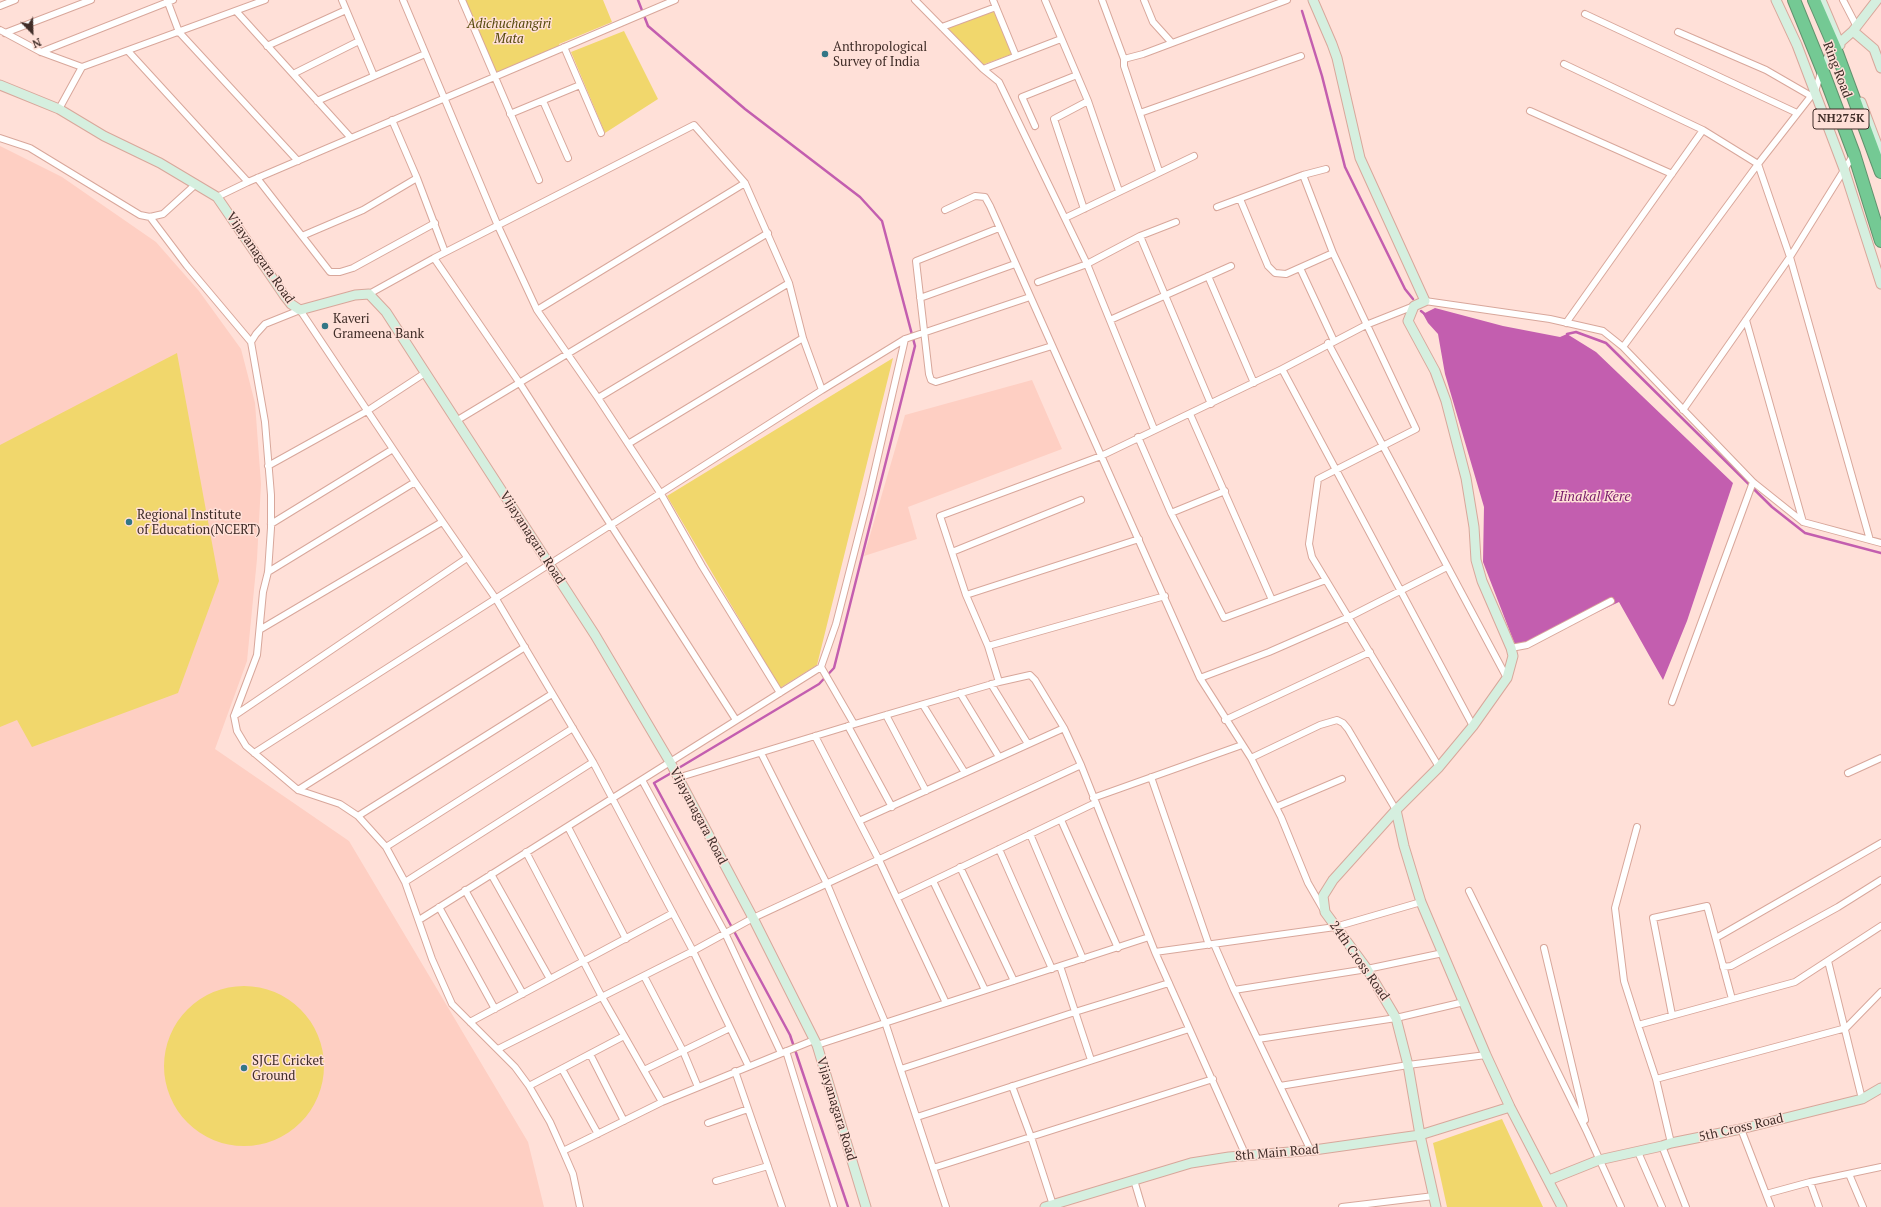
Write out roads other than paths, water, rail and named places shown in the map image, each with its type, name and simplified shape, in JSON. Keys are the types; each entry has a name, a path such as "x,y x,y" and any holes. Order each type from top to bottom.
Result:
{"highway":[{"name":"Ring Road","path":"1794,0 1854,154 1881,241"},
{"name":"Ring Road","path":"1814,0 1837,45 1881,172"}],"street":[{"path":"0,6 14,0"},
{"path":"2,32 91,0"},
{"path":"2,32 42,52 82,67 265,0"},
{"path":"342,0 374,76"},
{"path":"403,0 498,226 537,310 598,398 661,494 702,566 780,693"},
{"path":"462,0 539,180"},
{"path":"217,197 257,178 675,0"},
{"path":"915,0 983,69 999,82 1087,264 1154,429"},
{"path":"993,0 1016,56"},
{"path":"1045,0 1088,101 1119,191"},
{"path":"1102,0 1124,59 1124,66 1159,172"},
{"path":"1144,0 1153,22 1172,43"},
{"path":"1124,59 1172,43 1287,0"},
{"path":"1313,0 1334,51 1360,158 1425,301"},
{"path":"1776,0 1797,45 1813,93 1844,169 1881,284"},
{"path":"1821,0 1837,45 1881,155"},
{"path":"1843,0 1855,29 1871,45 1878,56 1881,68"},
{"path":"1623,348 1758,164 1813,93 1822,69 1837,45 1855,29 1878,0"},
{"path":"42,52 169,1 179,32 298,161"},
{"path":"942,27 996,7"},
{"path":"267,46 346,10"},
{"path":"236,11 351,138"},
{"path":"1585,14 1797,113"},
{"path":"1678,32 1766,70 1813,93"},
{"path":"983,69 1061,39"},
{"path":"293,74 359,41"},
{"path":"564,47 601,133"},
{"path":"128,51 248,182"},
{"path":"317,101 425,54"},
{"path":"1140,113 1301,56"},
{"path":"1564,64 1703,130 1758,164 1790,257 1870,540"},
{"path":"59,109 82,67"},
{"path":"1035,126 1022,97 1077,75"},
{"name":"Vijayanagara Road","path":"0,85 59,109 104,136 160,163 217,197 284,296 291,304 300,310 355,295 369,294 386,312 595,635 670,762 677,778 753,918 815,1042 866,1207"},
{"path":"510,114 580,85"},
{"path":"543,101 568,158"},
{"path":"1084,209 1054,119 1088,101"},
{"path":"1530,111 1672,174"},
{"path":"392,120 418,178 445,252"},
{"path":"369,294 445,252 694,125 745,183 789,283 803,338 822,390"},
{"path":"1566,323 1703,130"},
{"path":"0,138 30,148 140,215 150,217 163,214 196,184"},
{"path":"1683,410 1790,257 1854,154"},
{"path":"1065,218 1194,156"},
{"path":"1217,207 1326,168"},
{"path":"1303,175 1333,253 1416,429 1318,479 1310,544 1312,557 1438,767"},
{"path":"257,178 330,272 340,272 378,255 435,223"},
{"path":"302,236 363,210 418,178"},
{"path":"537,310 745,183"},
{"path":"945,210 975,196 985,197 990,206 1165,596 1200,678 1225,720 1251,758 1276,807 1308,883 1325,912"},
{"path":"1240,199 1268,266 1274,273 1286,274 1333,253"},
{"path":"150,217 187,266 251,342 265,422 271,495 268,572 263,592 261,629 257,656 234,716 237,732 246,746 298,790 340,804 358,816 386,847 405,882 434,964 452,1004 515,1067 529,1086 550,1122 573,1174 580,1207"},
{"path":"1038,282 1087,264 1140,236 1176,222"},
{"path":"999,228 916,261 920,298 921,333 931,380 936,382 1052,346"},
{"path":"456,421 519,382 568,355 768,233"},
{"path":"1140,236 1211,404"},
{"path":"434,258 519,382 612,524 736,720"},
{"path":"920,298 1015,264"},
{"path":"1110,320 1165,294 1231,266"},
{"path":"1300,268 1331,342 1383,446 1507,678"},
{"path":"1208,276 1254,383"},
{"path":"598,398 789,283"},
{"path":"254,753 822,390 907,338 1030,297"},
{"path":"999,682 988,646 966,595 940,516 1101,456 1154,429 1190,414 1254,383 1366,324 1425,301 1566,323 1602,331 1623,348 1753,482 1803,522 1881,543"},
{"path":"1414,306 1408,321 1435,371 1446,401 1466,478 1474,527 1476,560 1482,581 1511,648 1512,656 1507,678"},
{"path":"251,342 265,324 300,310 442,522 496,599 573,728 593,762 693,951 748,1065"},
{"path":"1746,320 1803,522"},
{"path":"628,444 803,338"},
{"path":"419,920 821,667 836,624 907,338"},
{"path":"1282,369 1473,726"},
{"path":"268,466 367,411 425,373"},
{"path":"1190,414 1272,600"},
{"path":"1138,437 1171,513 1224,618 1326,580"},
{"path":"271,524 393,449"},
{"path":"268,572 415,482"},
{"path":"1672,702 1753,482"},
{"path":"1171,513 1225,491"},
{"path":"952,552 1081,500"},
{"path":"261,629 442,522"},
{"path":"966,595 1139,539"},
{"path":"234,716 467,558"},
{"path":"1200,678 1269,652 1349,617 1447,567"},
{"path":"988,646 1165,596"},
{"path":"1511,648 1527,645 1611,600"},
{"path":"298,790 524,647"},
{"path":"1225,720 1370,652"},
{"path":"821,667 892,807"},
{"path":"677,778 960,693 1030,675 1035,680 1064,728 1081,765 1155,952 1213,1079 1246,1156"},
{"name":"24th Cross Road","path":"1436,1207 1420,1135 1408,1065 1396,1018 1367,969 1335,928 1325,912 1323,896 1327,887 1396,810 1438,767 1473,726 1507,678"},
{"path":"992,684 1028,744"},
{"path":"960,693 999,757"},
{"path":"358,816 552,694"},
{"path":"923,704 965,773"},
{"path":"886,715 926,791"},
{"path":"1251,758 1320,725 1337,720 1343,723 1348,730 1396,810 1404,846 1421,902 1510,1107 1562,1207"},
{"path":"386,847 573,728"},
{"path":"859,822 1064,728"},
{"path":"815,736 879,860 946,1003"},
{"path":"897,898 1061,820 1094,800 1151,777 1242,745"},
{"path":"761,753 827,884 885,1022 946,1207"},
{"path":"1848,773 1881,758"},
{"path":"405,882 593,762"},
{"path":"498,1049 693,951 753,918 1081,765"},
{"path":"1151,777 1211,944 1312,1150"},
{"path":"1276,807 1342,778"},
{"path":"642,780 725,933 784,1052 834,1207"},
{"path":"1061,820 1118,948"},
{"path":"568,826 626,939"},
{"path":"1638,828 1615,908 1624,982 1656,1078 1671,1143"},
{"path":"1030,834 1083,959"},
{"path":"1716,938 1881,843"},
{"path":"999,849 1052,969"},
{"path":"526,852 602,997 662,1102"},
{"path":"960,867 1014,981"},
{"path":"492,874 550,979"},
{"path":"1723,967 1730,966 1838,907 1881,880"},
{"path":"933,881 985,990"},
{"path":"465,890 523,994"},
{"path":"1470,891 1587,1132 1598,1160 1621,1207"},
{"path":"1155,952 1335,928 1421,902"},
{"path":"1672,1015 1653,918 1707,906 1732,999"},
{"path":"440,907 495,1009"},
{"path":"470,1022 673,913"},
{"path":"1638,1025 1795,982 1881,926"},
{"path":"563,1151 662,1102 748,1065 815,1042 946,1003 1149,937"},
{"path":"1544,948 1587,1132"},
{"path":"1234,990 1367,969 1443,953"},
{"path":"1828,961 1846,1028 1862,1099"},
{"path":"1060,966 1091,1060"},
{"path":"644,976 683,1051 698,1087"},
{"path":"901,1069 1169,983"},
{"path":"1656,1078 1846,1028 1881,992"},
{"path":"1258,1039 1396,1018 1464,1002"},
{"path":"644,1070 730,1028"},
{"path":"917,1117 1189,1029"},
{"path":"529,1086 624,1036"},
{"path":"590,1054 624,1121"},
{"path":"1280,1086 1486,1054"},
{"path":"562,1069 598,1134"},
{"path":"735,1071 782,1207"},
{"path":"933,1168 1213,1079"},
{"path":"1012,1086 1031,1137 1049,1206"},
{"name":"5th Cross Road","path":"1549,1180 1598,1160 1741,1129 1862,1099 1881,1088"},
{"name":"8th Main Road","path":"1049,1206 1191,1163 1312,1150 1420,1135 1510,1107"},
{"path":"708,1123 748,1109"},
{"path":"1741,1129 1771,1207"},
{"path":"1662,1146 1686,1207"},
{"path":"1638,1152 1662,1207"},
{"path":"716,1181 768,1166"},
{"path":"1766,1194 1810,1182 1881,1167"},
{"path":"1849,1174 1863,1207"},
{"path":"1134,1180 1142,1207"},
{"path":"1810,1182 1819,1207"},
{"path":"1342,1207 1434,1196"}],"water":[{"name":"Hinakal Kere","path":"1435,308 1503,326 1560,337 1567,334 1596,352 1733,483 1687,621 1663,680 1619,602 1517,650 1483,562 1484,507 1445,374 1438,334 1428,323 1423,314"}],"waterway":[{"path":"638,0 648,26 745,109 860,197 882,221 915,346 834,668 819,684 677,769"},
{"path":"1302,11 1322,76 1345,167 1405,289 1413,299"},
{"path":"1421,311 1426,315"},
{"path":"1567,334 1576,332 1606,343 1772,507 1805,533 1881,553"},
{"path":"673,772 654,783 790,1035 848,1207"}],"place":[{"name":"Anthropological Survey of India","path":"825,54"},
{"name":"Kaveri Grameena Bank","path":"325,326"},
{"name":"Regional Institute of Education(NCERT)","path":"129,522"},
{"name":"SJCE Cricket Ground","path":"244,1068"}],"park label":[{"name":"Adichuchangiri Mata","path":"509,32"}]}
